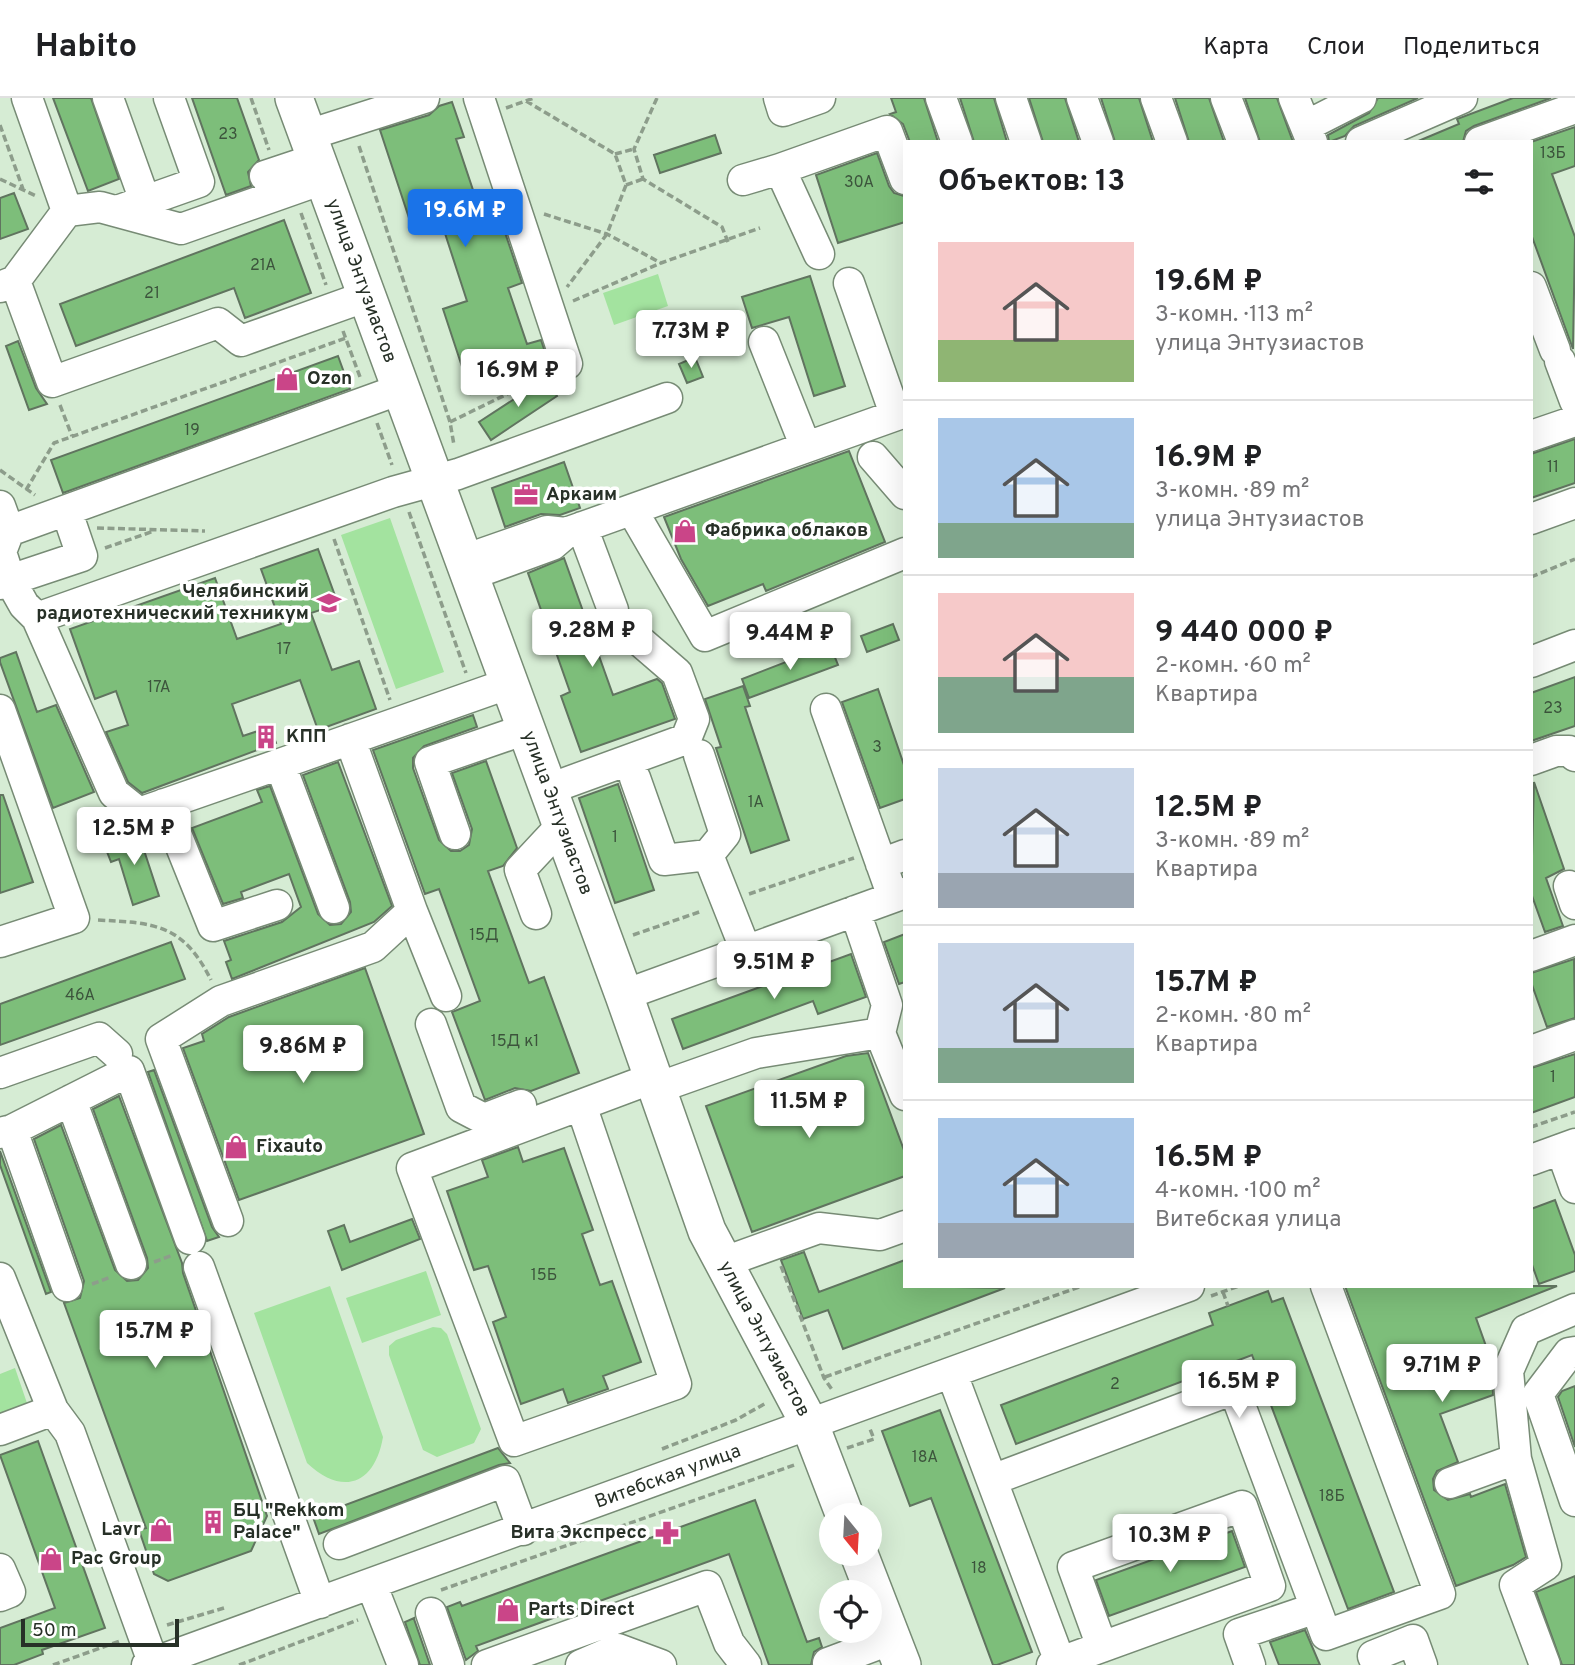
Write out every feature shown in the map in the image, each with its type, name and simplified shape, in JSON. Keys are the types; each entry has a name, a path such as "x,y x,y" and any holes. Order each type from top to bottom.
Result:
{"main road":[{"name":"улица Энтузиастов","path":"295,98 624,995 707,1231 791,1388 816,1441 840,1503"},
{"path":"864,1566 897,1652"}],"street":[{"path":"27,98 67,211"},
{"path":"107,98 145,201"},
{"path":"117,211 199,182 169,98"},
{"path":"367,296 241,341 218,323 52,383 8,284 67,211 100,207 181,229 424,98"},
{"path":"478,98 549,311 560,368"},
{"path":"779,98 783,111 820,98"},
{"path":"941,98 956,140"},
{"path":"1011,98 1025,140"},
{"path":"1082,98 1097,140"},
{"path":"1156,98 1171,140"},
{"path":"1226,98 1242,140"},
{"path":"1294,98 1309,134 1360,98"},
{"path":"1367,140 1462,98"},
{"path":"1486,140 1575,108"},
{"path":"743,180 887,131 903,174"},
{"path":"265,176 316,158"},
{"path":"780,169 819,254"},
{"path":"467,568 552,545 574,530 900,413 849,284"},
{"path":"1533,292 1575,401"},
{"path":"764,342 805,445"},
{"path":"401,389 68,512 4,518 1,552 5,582 37,618 114,793 139,813 510,683"},
{"path":"37,618 667,398"},
{"path":"1533,435 1575,421"},
{"path":"873,457 903,492"},
{"path":"1533,518 1575,503"},
{"path":"632,510 705,636 903,554"},
{"path":"5,582 82,556 68,512"},
{"path":"549,789 686,739 694,719 677,673 619,620 574,530"},
{"path":"1533,661 1575,645"},
{"path":"624,995 899,895 887,856 826,709"},
{"path":"0,710 74,918 0,942"},
{"path":"455,834 430,762 526,729"},
{"path":"349,739 446,996"},
{"path":"1533,759 1556,751 1569,751 1575,756"},
{"path":"635,778 664,860 708,855 725,834 699,755"},
{"path":"280,764 334,908"},
{"path":"164,804 213,926 277,905"},
{"path":"536,914 520,870 562,825"},
{"path":"708,855 746,951"},
{"path":"228,1221 161,1039 221,1001 373,947 412,911"},
{"path":"855,911 887,1005 880,1033 903,1090"},
{"path":"1533,955 1575,940"},
{"path":"431,1024 461,1107 484,1119 652,1075 756,1053 880,1033"},
{"path":"1533,1050 1575,1035"},
{"path":"0,1073 99,1038 117,1054"},
{"path":"67,1286 6,1131 129,1071 320,1603"},
{"path":"581,1105 676,1384 514,1441 412,1168 581,1105 652,1075"},
{"path":"71,1100 131,1264"},
{"path":"1533,1159 1568,1147 1575,1188"},
{"path":"724,1262 819,1228 880,1235 903,1227"},
{"path":"0,1278 53,1410 70,1433 143,1633 150,1664"},
{"name":"Витебская улица","path":"150,1664 320,1603 377,1599 523,1530 816,1441 952,1374 1177,1288"},
{"path":"992,1480 1234,1389 1326,1634 1440,1594 1327,1288"},
{"path":"1545,1665 1515,1586 1546,1565 1516,1459 1508,1371 1526,1330 1575,1309"},
{"path":"1575,1352 1569,1353 1538,1394 1575,1501"},
{"path":"952,1374 1060,1664 1270,1586 1242,1506 1073,1567 1102,1647"},
{"path":"0,1430 53,1410"},
{"path":"1450,1483 1516,1459"},
{"path":"339,1544 505,1481 523,1530"},
{"path":"0,1569 10,1592 0,1596"},
{"path":"487,1665 707,1586 729,1643 746,1665"},
{"path":"377,1599 403,1665"},
{"path":"433,1603 449,1665"},
{"path":"1250,1665 1239,1634 1316,1608"},
{"path":"1380,1616 1384,1657 1413,1640 1422,1665"},
{"path":"581,1665 618,1649 661,1665"},
{"path":"828,1663 897,1652"}],"path":[{"path":"657,98 634,149 643,179 722,227 728,242"},
{"path":"526,101 615,154 626,185 607,234 549,311"},
{"path":"0,125 23,190"},
{"path":"615,154 634,149"},
{"path":"626,185 643,179"},
{"path":"515,205 607,234 661,263"},
{"path":"549,311 661,263 728,242 760,228"},
{"path":"26,490 54,443 346,338"},
{"path":"450,422 560,368"},
{"path":"52,383 72,436"},
{"path":"326,516 398,722"},
{"path":"82,556 159,529"},
{"path":"1533,575 1575,559"},
{"path":"605,945 727,902 887,856"},
{"path":"74,918 147,922 181,938 198,956 221,1001"},
{"path":"1533,1127 1575,1112"},
{"path":"649,1453 736,1420 791,1388 1076,1288"},
{"path":"1223,1292 1228,1306"},
{"path":"433,1603 816,1441 866,1441"},
{"path":"239,1665 377,1599"},
{"path":"53,1665 234,1605"}],"green space":[{"path":"658,274 668,306 614,325 603,293"},
{"path":"390,518 444,672 396,689 341,535"},
{"path":"426,1271 441,1315 362,1343 346,1298"},
{"path":"330,1286 383,1437 373,1466 365,1475 345,1482 320,1474 307,1463 254,1313"},
{"path":"433,1327 441,1328 447,1334 481,1429 474,1443 437,1457 423,1450 389,1355 389,1346 396,1340"},
{"path":"15,1368 29,1409 0,1419 0,1374"}],"building":[{"path":"53,98 91,98 119,179 88,191"},
{"path":"192,98 237,98 259,160 248,172 251,186 226,195"},
{"path":"891,98 924,98 937,140 909,140 903,124 890,114 896,112"},
{"path":"960,98 994,98 1006,140 973,140"},
{"path":"1029,98 1065,98 1078,140 1042,140"},
{"path":"1101,98 1139,98 1152,140 1114,140"},
{"path":"1175,98 1209,98 1223,140 1188,140"},
{"path":"1245,98 1277,98 1292,140 1259,140"},
{"path":"1378,98 1418,98 1354,126 1345,136 1329,140 1328,135 1369,113"},
{"path":"1513,98 1551,98 1474,126 1466,131 1464,140 1421,140 1459,124 1457,119"},
{"path":"452,102 464,137 456,139 477,202 493,197 522,283 508,288 527,344 541,340 550,367 471,394 443,309 467,301 439,215 411,224 380,130 429,115 439,106"},
{"path":"1575,127 1575,166 1552,174 1575,237 1573,349 1533,239 1533,141"},
{"path":"715,135 721,153 660,173 654,155"},
{"path":"877,153 889,186 894,193 903,196 903,223 838,243 816,175"},
{"path":"14,193 28,229 0,239 0,198"},
{"path":"284,220 311,293 245,318 234,288 76,346 60,304"},
{"path":"810,276 845,386 814,396 789,317 752,328 742,297"},
{"path":"18,341 36,388 47,404 29,410 6,346"},
{"path":"338,356 350,389 63,493 51,460"},
{"path":"695,357 703,377 687,383 679,364"},
{"path":"545,379 557,396 491,440 479,422"},
{"path":"1575,439 1575,483 1533,497 1533,453"},
{"path":"849,451 885,542 766,591 763,584 708,606 681,559 664,517"},
{"path":"564,462 580,508 560,515 541,514 505,527 492,488"},
{"path":"318,549 338,604 311,613 332,670 359,661 376,709 318,730 300,680 232,704 243,736 270,727 276,743 142,793 128,782 106,732 128,725 116,691 95,699 70,629 215,578 237,639 281,624 261,569"},
{"path":"564,558 613,695 657,679 662,683 675,719 581,752 561,696 570,692 528,573"},
{"path":"893,624 899,640 867,652 861,636"},
{"path":"830,645 838,665 749,698 742,679"},
{"path":"16,652 37,712 56,705 94,792 53,808 0,662 0,658"},
{"path":"1575,677 1575,726 1533,740 1533,692"},
{"path":"743,686 750,706 745,707 789,840 751,853 716,748 721,747 705,699"},
{"path":"878,689 903,762 903,800 880,808 842,702"},
{"path":"473,715 477,727 424,746 413,758 413,768 439,840 451,851 460,851 469,845 472,829 452,773 486,761 517,848 503,866 488,871 529,983 544,977 579,1073 531,1091 515,1088 485,1100 452,1012 480,1001 439,889 425,894 373,750"},
{"path":"338,762 392,906 374,922 232,979 226,962 231,960 224,941 282,922 301,907 289,874 241,892 243,898 223,904 192,828 262,802 257,790 270,786 318,914 330,925 341,924 351,912 350,902 303,775"},
{"path":"1534,782 1564,869 1546,878 1563,926 1545,932 1533,899"},
{"path":"618,784 654,890 615,903 579,798"},
{"path":"0,795 3,795 33,882 0,893"},
{"path":"138,832 159,896 133,905 119,859 111,862 104,844"},
{"path":"903,935 903,983 899,984 884,942"},
{"path":"171,942 185,979 0,1045 0,1004"},
{"path":"851,954 866,997 818,1014 813,1001 683,1049 672,1019"},
{"path":"1574,959 1575,1018 1547,1027 1533,988 1533,972"},
{"path":"365,968 424,1134 239,1200 183,1048 204,1041 202,1034 229,1017"},
{"path":"868,1053 903,1148 903,1177 752,1232 706,1106 846,1056"},
{"path":"1575,1054 1575,1097 1533,1112 1533,1067"},
{"path":"154,1070 212,1227 219,1237 207,1241 148,1072"},
{"path":"119,1096 182,1263 183,1273 267,1516 251,1551 168,1581 154,1574 139,1530 146,1528 64,1303 80,1298 84,1281 34,1139 61,1125 115,1270 127,1281 138,1280 148,1268 147,1258 93,1109"},
{"path":"518,1147 523,1162 564,1148 593,1230 582,1234 600,1285 612,1281 641,1362 603,1376 608,1389 568,1403 563,1389 521,1404 493,1322 506,1317 488,1266 474,1270 447,1191 488,1177 482,1160"},
{"path":"0,1151 51,1292 46,1294 0,1165"},
{"path":"1555,1200 1575,1255 1575,1271 1539,1284 1533,1268 1533,1208"},
{"path":"412,1219 420,1239 342,1270 328,1231 344,1225 350,1242"},
{"path":"804,1252 819,1292 903,1261 903,1288 1005,1288 843,1349 828,1310 803,1319 781,1260"},
{"path":"1557,1286 1476,1318 1492,1363 1493,1395 1440,1414 1458,1462 1437,1471 1433,1479 1434,1490 1448,1500 1470,1494 1471,1497 1505,1484 1526,1557 1513,1565 1456,1586 1346,1288"},
{"path":"1268,1291 1272,1302 1283,1298 1394,1592 1348,1609 1252,1355 1016,1444 1001,1405 1213,1325 1209,1313"},
{"path":"1575,1386 1575,1447 1558,1397 1562,1391"},
{"path":"940,1410 1032,1652 997,1665 993,1665 931,1498 910,1506 882,1431"},
{"path":"38,1441 105,1628 42,1650 43,1654 14,1665 0,1665 0,1628 55,1608 0,1455"},
{"path":"498,1448 510,1463 319,1534 313,1517"},
{"path":"755,1500 807,1642 819,1638 822,1647 814,1652 811,1665 769,1665 729,1554 476,1646 478,1651 466,1660 447,1607 460,1602 462,1606"},
{"path":"1232,1531 1245,1567 1109,1616 1096,1580"},
{"path":"1575,1576 1575,1665 1562,1665 1536,1592"},
{"path":"414,1618 430,1665 420,1665 405,1622"},
{"path":"1305,1630 1320,1665 1279,1665 1270,1642"}],"place":[{"name":"Ozon","path":"287,379"},
{"name":"Аркаим","path":"526,495"},
{"name":"Фабрика облаков","path":"685,531"},
{"name":"Челябинский радиотехнический техникум","path":"329,603"},
{"name":"КПП","path":"266,737"},
{"name":"Fixauto","path":"236,1147"},
{"name":"БЦ \"Rekkom Palace\"","path":"213,1522"},
{"name":"Lavr","path":"161,1530"},
{"name":"Вита Экспресс","path":"667,1533"},
{"name":"Pac Group","path":"51,1559"},
{"name":"Parts Direct","path":"508,1610"}]}
